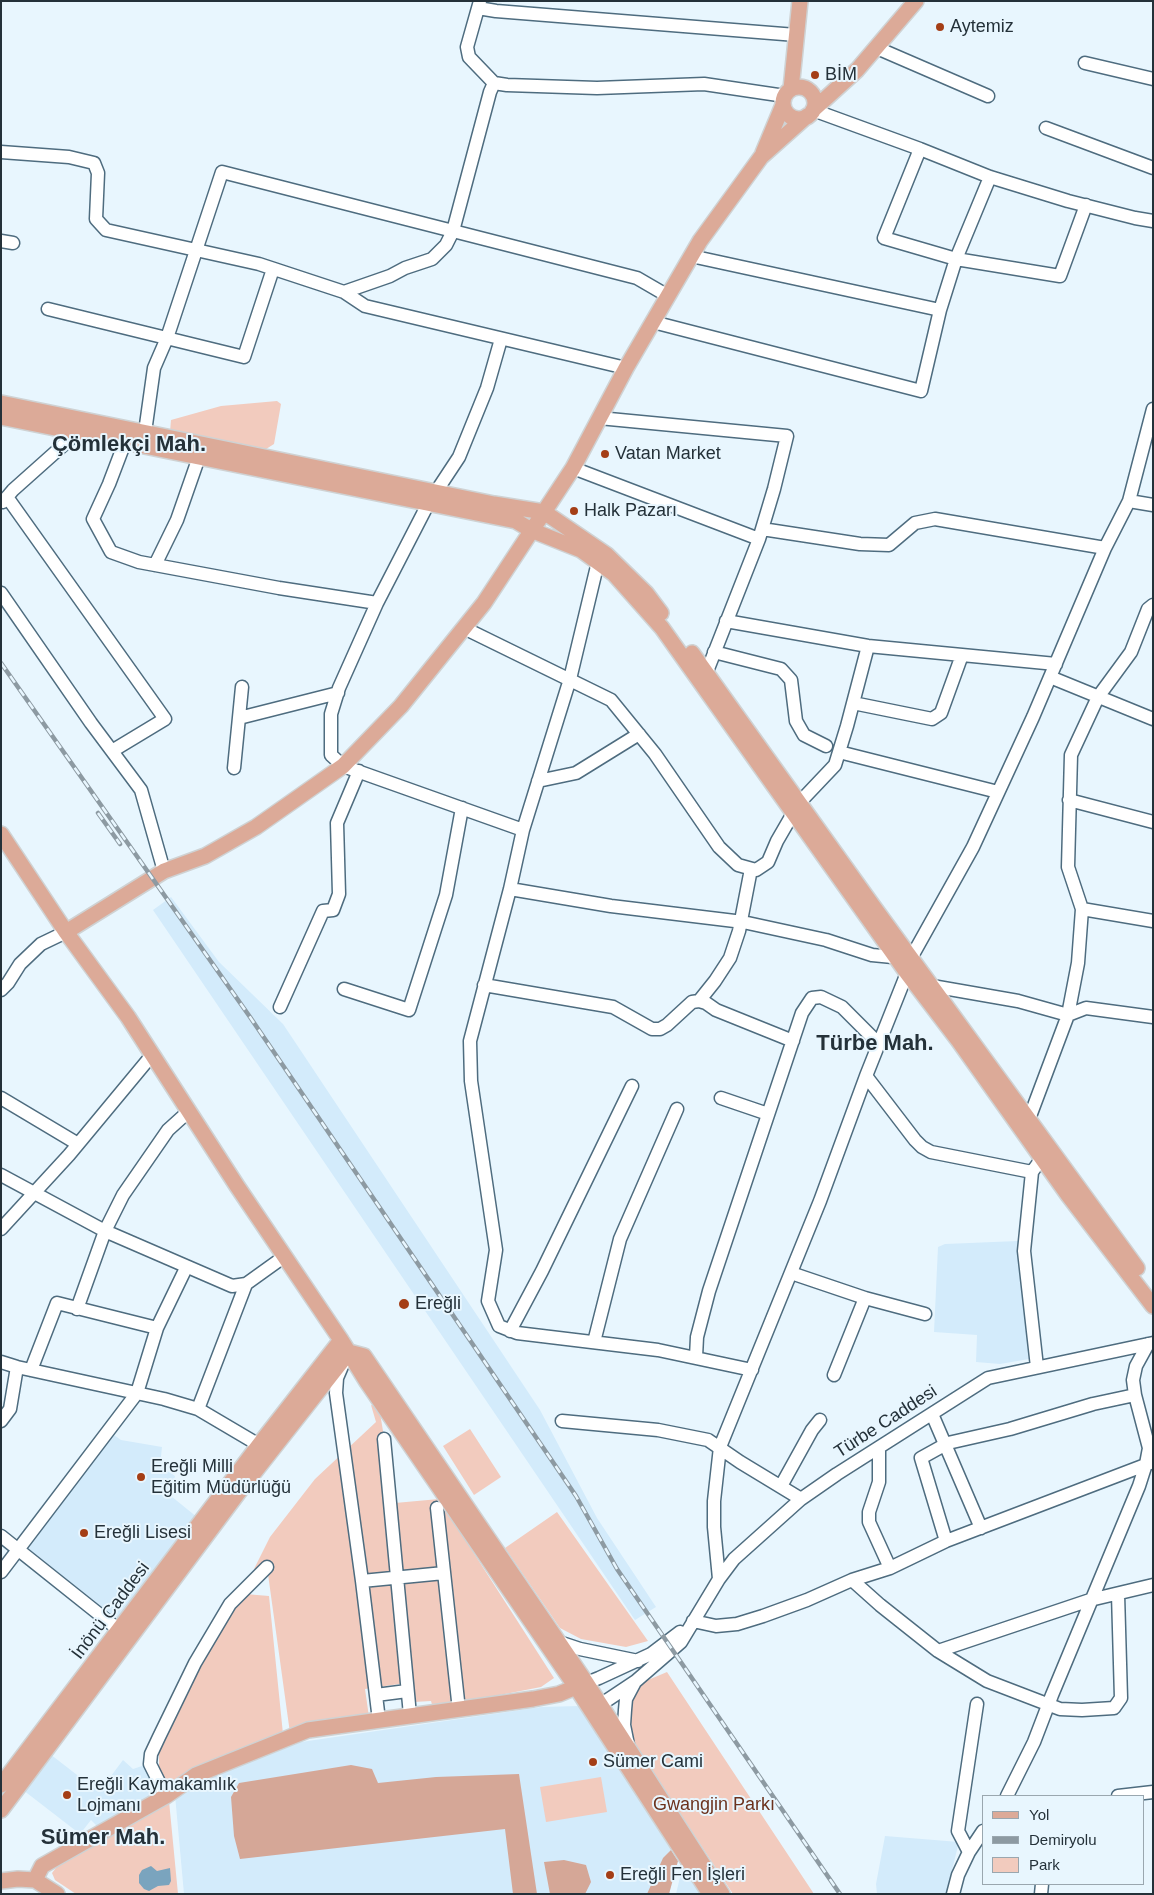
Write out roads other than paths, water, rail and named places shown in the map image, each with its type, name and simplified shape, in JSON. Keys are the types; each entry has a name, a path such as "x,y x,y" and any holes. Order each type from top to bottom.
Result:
{"main road":[{"path":"800,1 786,97 787,113 794,118 810,113"},
{"path":"66,932 164,871 205,856 256,827 343,766 401,706 484,603 544,512 572,468 626,368 700,241 761,157 841,86 877,48 916,1"},
{"path":"761,157 786,97 799,87 811,92 815,101 810,113"},
{"path":"1,403 145,432 432,498 516,521 531,530 581,550 614,574 704,678"},
{"path":"1,417 199,457 432,498 494,504 544,512 607,554 646,593 958,1040 1042,1158 1153,1306"},
{"path":"1,834 66,932 128,1017 410,1446 581,1685 710,1894"},
{"path":"905,963 932,986 1153,1290"},
{"path":"345,1346 364,1356 560,1642 581,1685"},
{"path":"1,1810 238,1493 345,1346"},
{"name":"İnönü Caddesi","path":"1,1785 259,1445 345,1346"},
{"path":"35,1880 42,1866 166,1796 196,1775 308,1730 459,1710 558,1694 581,1685"},
{"path":"596,1708 628,1747 722,1894"},
{"path":"1,1881 35,1880 57,1894"}],"street":[{"path":"786,97 704,84 597,88 508,85 494,82 468,57 467,48 479,5 496,11 796,35"},
{"path":"877,48 988,96"},
{"path":"1085,63 1153,79"},
{"path":"344,292 432,259 446,245 454,232 494,82"},
{"path":"810,113 920,149 990,177 1086,205 1153,221"},
{"path":"1046,128 1153,168"},
{"path":"920,149 884,238 956,259 1060,276 1086,205"},
{"path":"1,152 69,157 94,163 98,173 96,219 106,230 273,269 344,292 365,306 626,368"},
{"path":"145,432 154,368 167,338 222,172 637,278 668,296"},
{"path":"653,322 921,392 940,310 956,259 990,177"},
{"path":"691,256 940,310"},
{"path":"48,309 244,357 273,269"},
{"path":"501,339 486,388 460,457 432,498 378,604 338,693 331,714 331,755 343,766 523,830"},
{"path":"719,1579 714,1527 714,1501 720,1447 820,1201 879,1044 905,963 973,847 1056,664 1105,548 1129,501 1153,409"},
{"path":"599,418 787,436 761,534 704,678"},
{"path":"78,432 4,500 165,719 112,751"},
{"path":"125,442 93,519 111,552 155,566 378,604"},
{"path":"155,566 177,520 199,457"},
{"path":"572,468 761,534 889,545 915,523 935,519 1105,548"},
{"path":"1129,501 1153,505"},
{"path":"598,562 570,678 523,830 510,889 470,1041 471,1081 496,1250 488,1301 499,1326 517,1333 696,1357 752,1370"},
{"path":"1,592 141,790 164,871"},
{"path":"1029,1119 1068,1015 1078,963 1082,909 1068,867 1071,755 1098,697 1131,652 1148,609 1153,605"},
{"path":"726,621 868,646 1056,664"},
{"path":"464,628 570,678 611,700 656,754 719,847 738,866 756,870 768,862 796,807 834,766 868,646"},
{"path":"714,652 781,670 791,680 796,721 804,736 826,746"},
{"path":"853,703 932,719 941,713 962,655"},
{"path":"1050,677 1153,719"},
{"path":"234,768 242,687"},
{"path":"239,718 338,693"},
{"path":"538,781 576,773 639,734"},
{"path":"839,752 998,792"},
{"path":"280,1007 323,911 333,910 339,894 337,824 359,771"},
{"path":"1069,800 1153,822"},
{"path":"344,989 408,1010 446,895 462,808"},
{"path":"699,1001 730,958 739,931 751,869"},
{"path":"510,889 611,906 740,922 826,940 872,955 905,963"},
{"path":"1082,909 1153,922"},
{"path":"1,990 8,983 20,964 41,944 66,932"},
{"path":"484,985 613,1007 652,1029 660,1029 667,1025 692,1002 699,1001 706,1003 716,1010 793,1041"},
{"path":"932,986 1018,1001 1068,1015 1086,1008 1153,1017"},
{"path":"696,1357 696,1337 709,1290 802,1013 812,998 821,997 842,1007 879,1044"},
{"path":"1,1230 78,1144 152,1055"},
{"path":"866,1076 922,1147 931,1152 1032,1172"},
{"path":"510,1331 542,1271 632,1086"},
{"path":"1,1098 78,1144"},
{"path":"721,1098 768,1114"},
{"path":"594,1342 620,1239 677,1109"},
{"path":"76,1309 105,1231 124,1195 168,1130 189,1111"},
{"path":"1037,1367 1024,1252 1032,1172 1042,1158"},
{"path":"1,1175 105,1231 186,1268 232,1286 246,1284 285,1256"},
{"path":"1,1572 137,1393 157,1328 186,1268"},
{"path":"791,1273 865,1298 925,1314"},
{"path":"198,1409 246,1284"},
{"path":"834,1375 865,1298"},
{"path":"31,1370 57,1304 157,1328"},
{"path":"1008,1795 1034,1742 1090,1600 1150,1463 1149,1448 1133,1380 1136,1366 1151,1344"},
{"name":"Türbe Caddesi","path":"596,1708 636,1681 681,1642 719,1579 734,1559 801,1499 837,1474 988,1378 1151,1344"},
{"path":"345,1346 337,1378 336,1392 362,1581 378,1720"},
{"path":"1,1362 198,1409 259,1445"},
{"path":"1,1421 10,1409 17,1367"},
{"path":"946,1541 921,1458 945,1445 1010,1429 1093,1404 1135,1395"},
{"path":"932,1414 981,1528"},
{"path":"781,1486 812,1430 820,1420"},
{"path":"562,1421 658,1430 708,1440 801,1499"},
{"path":"384,1439 410,1715"},
{"path":"879,1448 879,1482 869,1512 869,1522 890,1568"},
{"path":"693,1621 716,1626 737,1624 807,1600 852,1580 890,1568 946,1541 1150,1463"},
{"path":"437,1508 459,1710"},
{"path":"1,1536 119,1630"},
{"path":"166,1796 150,1764 155,1746 195,1663 230,1604 267,1566"},
{"path":"362,1581 444,1573"},
{"path":"852,1580 938,1651 987,1681 1060,1709 1114,1708 1118,1704 1121,1698 1118,1594"},
{"path":"938,1651 1090,1600 1153,1585"},
{"name":"Türbe Caddesi","path":"581,1685 638,1661 659,1649 693,1621"},
{"path":"560,1642 580,1650 638,1661"},
{"name":"Türbe Caddesi","path":"628,1747 624,1725 624,1710 626,1699 636,1681"},
{"path":"376,1695 407,1691"},
{"path":"969,1852 958,1831 977,1704"},
{"path":"1127,1795 1153,1792"},
{"path":"953,1894 958,1875 969,1852 982,1833"}],"water":[{"path":"151,1866 157,1871 170,1868 171,1881 169,1885 158,1886 149,1891 144,1889 139,1883 139,1875 142,1870"}],"railway":[{"path":"1,663 250,1017 576,1496 617,1569 840,1894"},
{"path":"98,813 120,844"}],"place":[{"name":"Aytemiz","path":"940,27"},
{"name":"BİM","path":"815,75"},
{"name":"Vatan Market","path":"605,454"},
{"name":"Halk Pazarı","path":"574,511"},
{"name":"Ereğli","path":"404,1304"},
{"name":"Ereğli Milli Eğitim Müdürlüğü","path":"141,1477"},
{"name":"Ereğli Lisesi","path":"84,1533"},
{"name":"Sümer Cami","path":"593,1762"},
{"name":"Ereğli Kaymakamlık Lojmanı","path":"67,1795"},
{"name":"Ereğli Fen İşleri","path":"610,1875"}],"district":[{"name":"Çömlekçi Mah.","path":"129,445"},
{"name":"Türbe Mah.","path":"875,1044"},
{"name":"Sümer Mah.","path":"103,1838"}],"park label":[{"name":"Gwangjin Parkı","path":"714,1805"}]}
